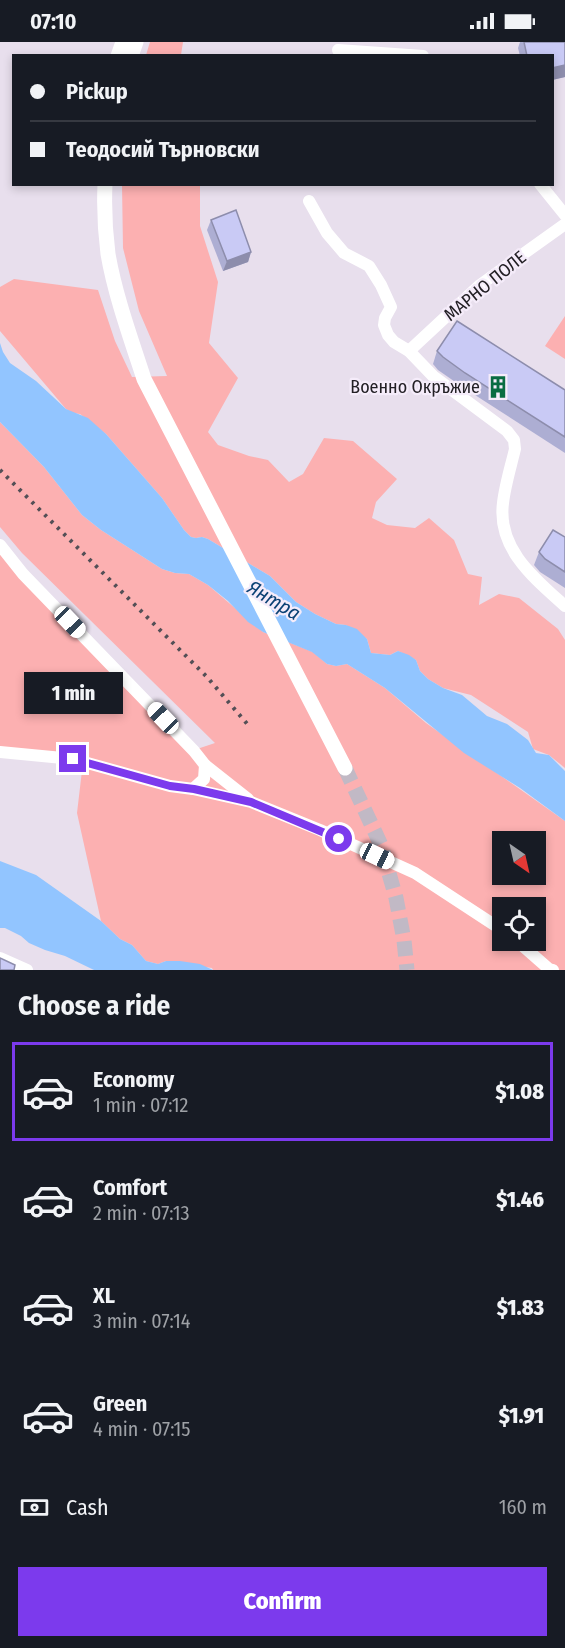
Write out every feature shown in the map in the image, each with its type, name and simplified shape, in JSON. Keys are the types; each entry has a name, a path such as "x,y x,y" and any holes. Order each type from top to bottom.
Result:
{"main road":[{"path":"105,186 104,208 108,255 124,318 144,379 345,768"}],"street":[{"path":"338,50 395,54"},
{"path":"542,186 565,215"},
{"path":"309,201 327,233 344,253 369,266 381,285 391,307 384,325 394,342 409,351 433,376 507,431 514,440 515,448 502,505 504,527 509,543 527,571 565,606"},
{"name":"МАРНО ПОЛЕ","path":"409,351 480,285 565,224"},
{"path":"0,545 23,574 195,751 205,765 251,802"},
{"path":"0,752 73,759 170,786 251,802 416,873 492,923"},
{"path":"194,789 204,779 205,765"},
{"path":"529,951 553,970"},
{"path":"0,958 27,970"}],"shaded area":[{"path":"150,42 183,42 181,54 146,54"},
{"path":"122,186 200,186 200,226 218,282 209,343 238,378 208,432 218,445 268,460 289,482 303,474 324,438 353,441 397,479 376,502 372,518 387,525 415,528 429,518 454,540 468,574 482,577 479,605 499,594 519,598 558,629 565,640 565,768 549,755 533,749 528,732 471,695 443,688 428,679 420,671 416,660 398,651 390,655 371,653 367,639 346,625 336,624 296,602 270,576 208,539 191,537 162,498 106,434 80,414 66,409 0,331 0,287 14,279 98,290 115,341 132,377 167,376 139,311 123,248"},
{"path":"565,316 565,359 545,346"},
{"path":"0,422 44,467 82,515 101,530 162,569 189,574 208,585 263,632 313,652 327,664 336,666 347,664 385,688 426,723 565,821 565,970 213,970 166,961 158,964 146,961 132,945 120,939 101,921 77,813 83,762 0,752 0,545 194,750 215,743 22,553 0,527"}],"water":[{"name":"Янтра","path":"0,343 10,363 36,381 66,409 88,418 106,434 162,498 191,537 208,539 270,576 296,602 315,614 336,624 357,629 367,639 371,653 390,655 398,651 409,655 416,660 420,671 428,679 462,695 487,716 507,724 528,740 536,753 549,755 565,771 565,821 520,788 464,753 385,688 347,664 336,666 327,664 312,652 263,632 248,622 228,601 208,585 189,574 162,569 101,530 82,515 44,467 0,422"},
{"path":"0,861 36,875 101,921 120,939 132,945 146,961 158,964 166,961 180,961 200,964 213,970 94,970 65,956 29,943 21,936 0,928"}],"building":[{"path":"524,42 565,42 565,65 554,68 554,54 527,54"},
{"path":"236,210 251,252 227,261 211,220"},
{"name":"Военно Окръжие","path":"457,321 565,390 565,437 465,373 437,351"},
{"path":"553,530 565,537 565,572 545,559 539,552"},
{"path":"0,958 15,965 14,970 0,970"}],"tunnel":[{"path":"345,768 381,845 396,898 407,970"}],"railway":[{"path":"0,470 207,677 249,726"}],"place":[{"name":"Военно Окръжие","path":"498,387"}],"route":[{"path":"73,759 170,786 251,802 339,839"}]}
